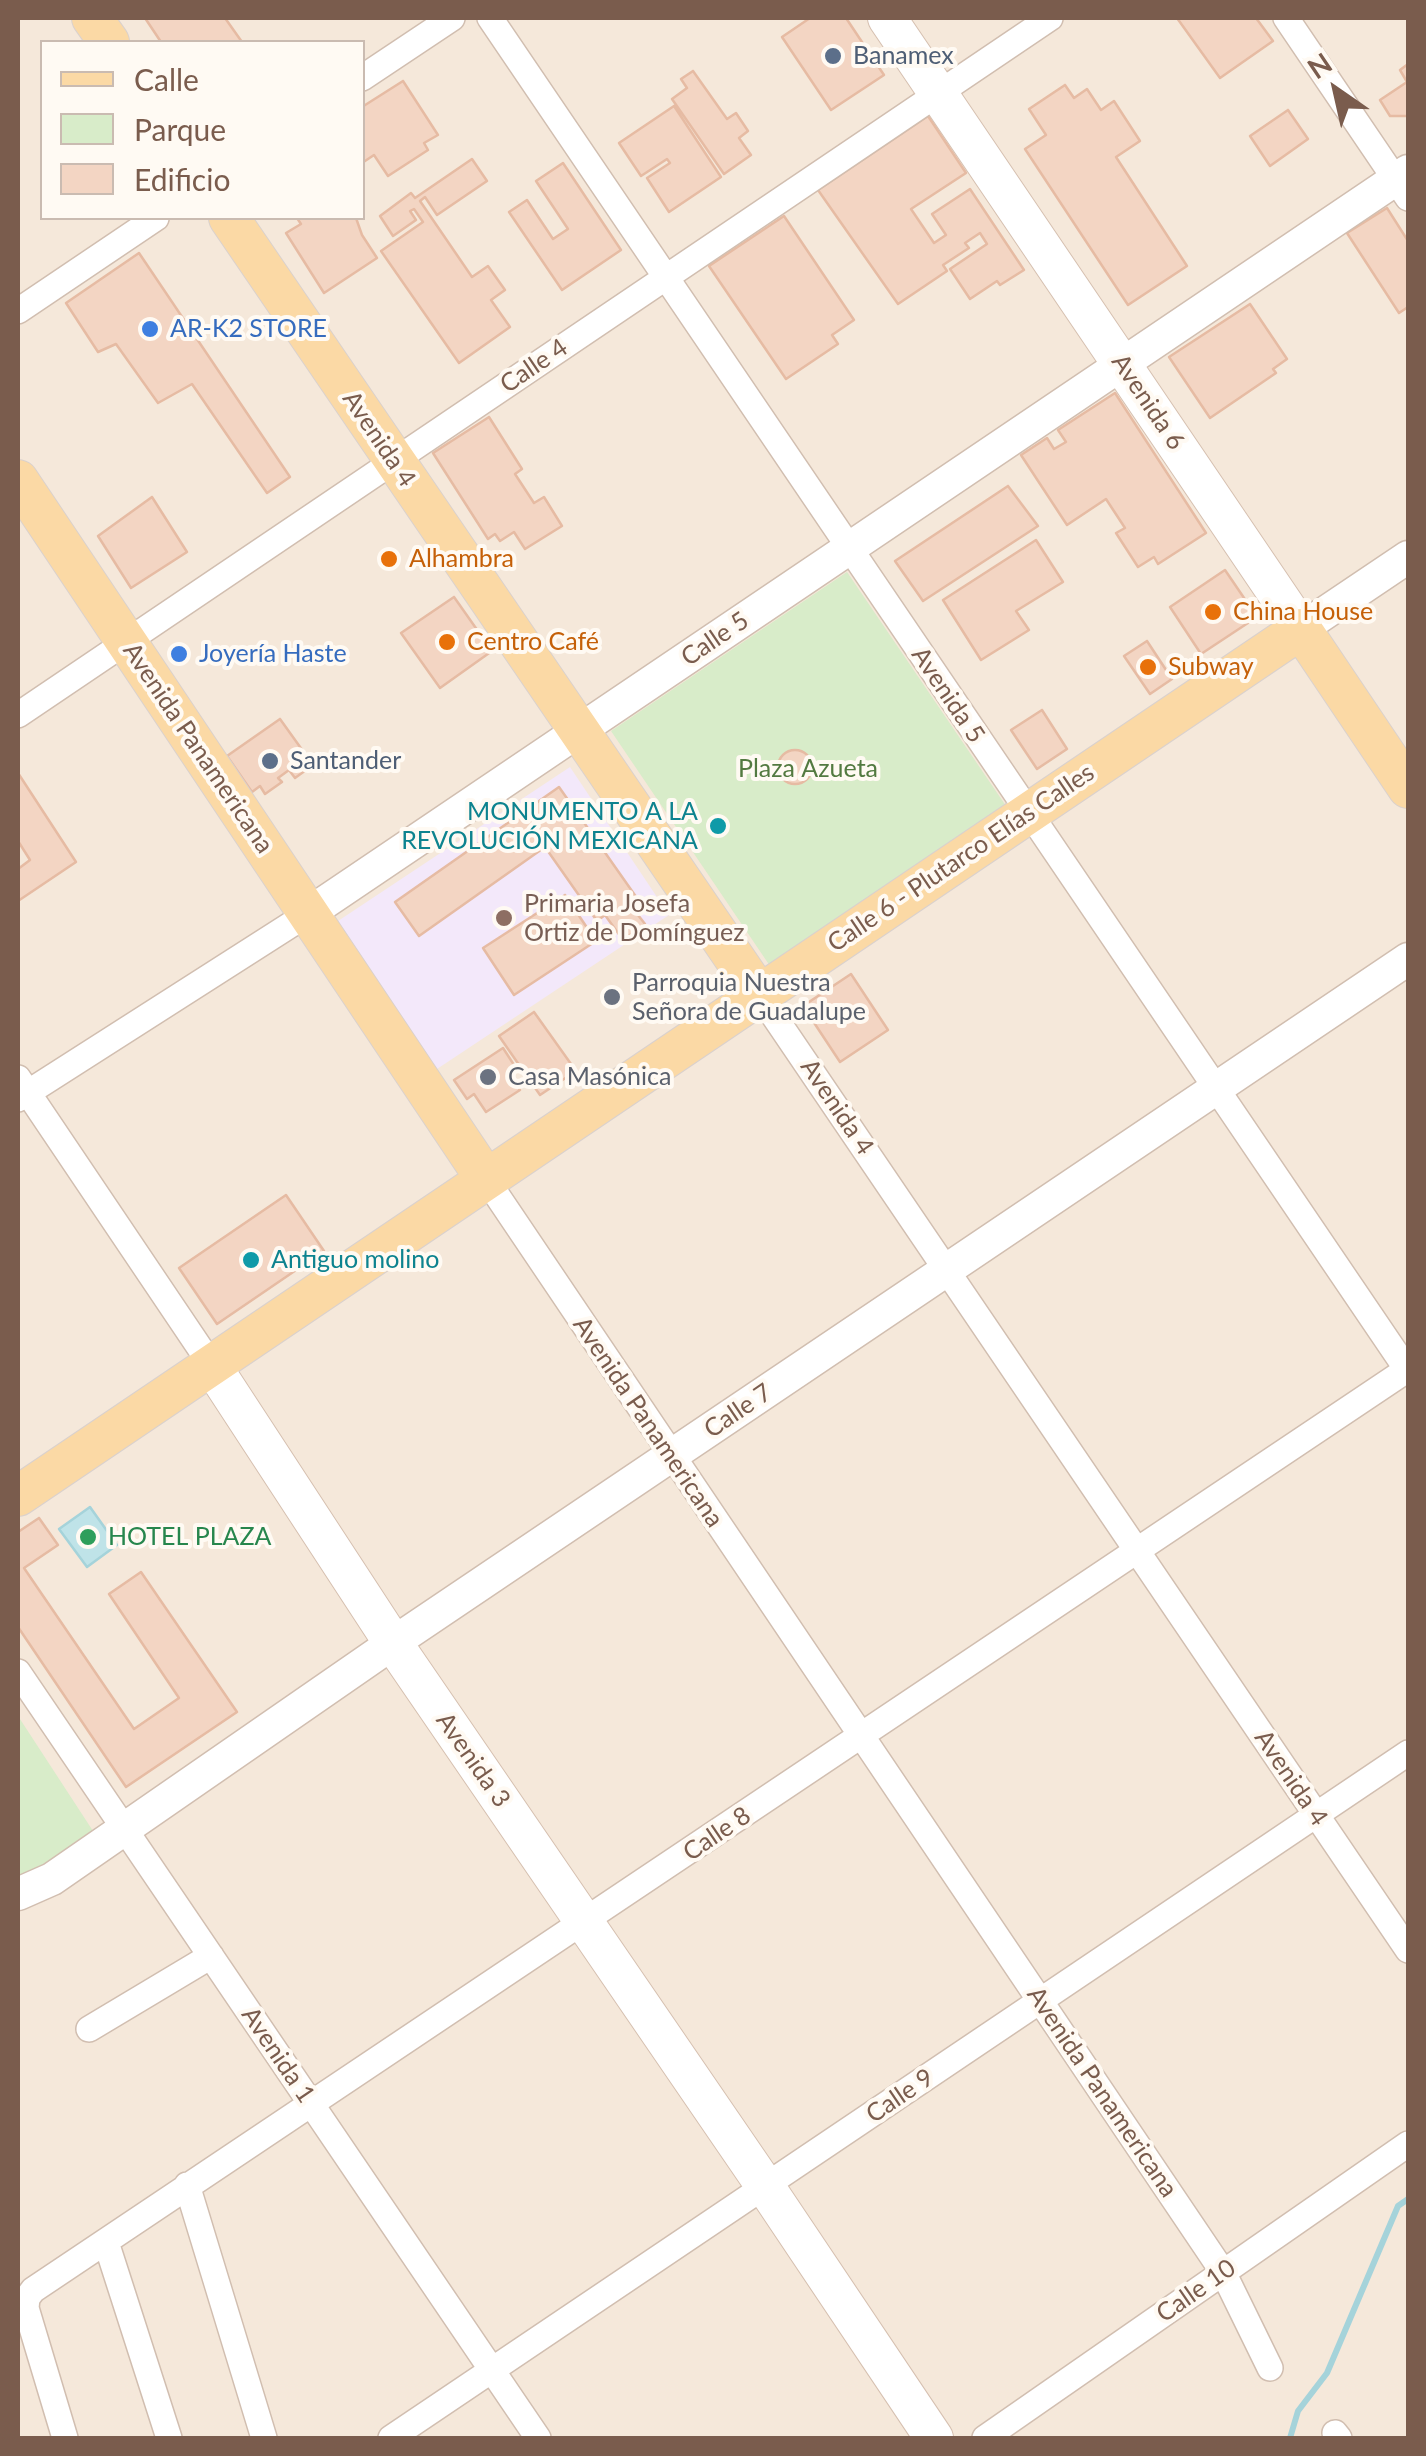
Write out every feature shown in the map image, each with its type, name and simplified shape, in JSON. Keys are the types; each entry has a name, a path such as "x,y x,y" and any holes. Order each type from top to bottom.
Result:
{"main road":[{"path":"92,18 108,40"},
{"name":"Avenida 6","path":"887,18 1408,788"},
{"name":"Avenida 4","path":"229,220 759,994"},
{"name":"Avenida Panamericana","path":"18,480 486,1180"},
{"name":"Calle 6 - Plutarco Elías Calles","path":"18,1496 1301,629"},
{"name":"Avenida 3","path":"212,1366 392,1643 766,2186 934,2438"}],"street":[{"path":"365,76 452,18"},
{"name":"Avenida 5","path":"490,18 1408,1370"},
{"name":"Calle 4","path":"18,715 1050,18"},
{"path":"1286,18 1404,183"},
{"name":"Calle 5","path":"21,1090 309,913 1122,364 1404,183"},
{"path":"18,311 153,220"},
{"name":"Calle 6 - Plutarco Elías Calles","path":"1301,629 1408,556"},
{"name":"Calle 7","path":"18,1894 52,1880 392,1643 1408,960"},
{"name":"Avenida 4","path":"759,994 1408,1950"},
{"name":"Avenida 3","path":"21,1090 212,1366"},
{"name":"Avenida Panamericana","path":"486,1180 1223,2272 1270,2368"},
{"name":"Calle 8","path":"65,2438 26,2308 26,2298 33,2290 1408,1370"},
{"name":"Avenida 1","path":"18,1672 538,2438"},
{"name":"Calle 9","path":"391,2438 1408,1753"},
{"path":"89,2028 211,1956"},
{"name":"Calle 10","path":"984,2438 1408,2144"},
{"path":"187,2186 264,2438"},
{"path":"106,2242 169,2438"}],"shaded area":[{"path":"18,18 1408,18 1408,2438 18,2438"},
{"name":"Primaria Josefa Ortiz de Domínguez","path":"570,767 669,915 437,1069 338,921"}],"green space":[{"name":"Plaza Azueta","path":"847,572 1006,806 770,966 611,731"},
{"path":"18,1716 93,1831 76,1851 18,1880"}],"water":[{"name":"HOTEL PLAZA","path":"90,1507 117,1545 87,1567 59,1529"}],"building":[{"path":"145,18 225,18 241,40 160,40"},
{"name":"Banamex","path":"810,18 846,18 884,75 831,110 782,37"},
{"path":"1177,18 1256,18 1273,41 1220,78"},
{"path":"1408,64 1408,116 1390,116 1380,100 1407,82 1400,70"},
{"path":"693,71 727,119 736,113 748,131 739,138 751,155 724,174 672,99 687,88 681,79"},
{"path":"403,81 438,135 424,143 428,150 388,176 374,155 365,161 365,105"},
{"path":"1065,85 1074,98 1087,89 1101,110 1114,101 1140,141 1116,157 1187,266 1128,305 1025,149 1046,135 1029,109"},
{"path":"674,106 721,177 669,212 647,178 670,163 667,159 641,176 619,143"},
{"path":"1288,110 1308,139 1270,166 1250,136"},
{"path":"928,116 966,173 911,209 934,243 946,235 932,214 970,189 1024,270 1000,285 997,281 970,299 950,269 987,244 980,233 965,243 969,248 943,265 947,271 898,304 818,190"},
{"path":"472,159 487,181 437,215 425,197 420,201 472,277 488,266 505,290 491,300 510,327 459,363 381,251 423,222 414,209 410,211 416,220 393,236 380,216 411,193 415,198"},
{"path":"563,163 621,250 562,290 509,212 527,200 553,239 568,229 536,181"},
{"path":"1387,208 1408,241 1408,307 1399,313 1347,233"},
{"path":"784,216 854,320 832,335 838,344 786,379 709,266"},
{"path":"298,220 357,220 377,258 324,293 286,233 301,224"},
{"path":"139,253 290,477 267,493 192,384 158,403 116,344 98,352 66,303"},
{"path":"1250,304 1287,359 1273,369 1276,373 1210,418 1169,357"},
{"path":"1115,393 1206,533 1158,564 1154,557 1138,567 1116,533 1125,528 1106,499 1067,525 1021,455 1047,438 1054,449 1066,442 1058,430"},
{"path":"489,417 522,469 515,474 534,503 544,497 562,526 525,549 514,532 500,541 495,534 488,539 433,453"},
{"path":"1008,486 1038,526 923,601 895,561"},
{"path":"152,497 187,552 131,588 98,536"},
{"path":"1036,540 1063,582 1016,611 1029,630 981,660 943,600"},
{"name":"China House","path":"1225,570 1257,617 1201,654 1170,607"},
{"name":"Centro Café","path":"454,597 492,651 440,688 401,633"},
{"name":"Subway","path":"1147,641 1172,679 1150,694 1124,656"},
{"path":"1042,710 1067,749 1037,769 1011,730"},
{"name":"Santander","path":"280,719 313,765 295,778 289,770 278,778 282,782 265,794 260,786 252,792 227,756"},
{"path":"795,750 807,755 812,767 807,779 795,784 783,779 778,767 783,755"},
{"path":"18,773 76,862 18,901 18,869 30,860 18,841"},
{"path":"559,787 639,901 635,903 641,911 638,915 645,924 623,940 605,915 597,921 545,847 419,936 395,902"},
{"path":"565,895 596,941 514,995 483,948"},
{"path":"851,974 888,1030 840,1062 803,1006"},
{"path":"534,1012 576,1071 540,1095 499,1036"},
{"name":"Casa Masónica","path":"503,1048 516,1068 509,1073 520,1090 486,1112 474,1094 467,1099 454,1080"},
{"name":"Antiguo molino","path":"286,1195 324,1251 217,1324 179,1268"},
{"name":"HOTEL PLAZA","path":"39,1518 58,1545 24,1568 134,1729 179,1698 109,1594 141,1572 237,1712 126,1787 18,1627 18,1532"}],"waterway":[{"path":"1290,2438 1298,2411 1327,2373 1398,2206 1408,2199"}],"place":[{"name":"Banamex","path":"833,56"},
{"name":"AR-K2 STORE","path":"150,329"},
{"name":"Alhambra","path":"389,559"},
{"name":"China House","path":"1213,612"},
{"name":"Centro Café","path":"447,642"},
{"name":"Joyería Haste","path":"179,654"},
{"name":"Subway","path":"1148,667"},
{"name":"Santander","path":"270,761"},
{"name":"MONUMENTO A LA REVOLUCIÓN MEXICANA","path":"718,826"},
{"name":"Primaria Josefa Ortiz de Domínguez","path":"504,918"},
{"name":"Parroquia Nuestra Señora de Guadalupe","path":"612,997"},
{"name":"Casa Masónica","path":"488,1077"},
{"name":"Antiguo molino","path":"251,1260"},
{"name":"HOTEL PLAZA","path":"88,1537"}]}
